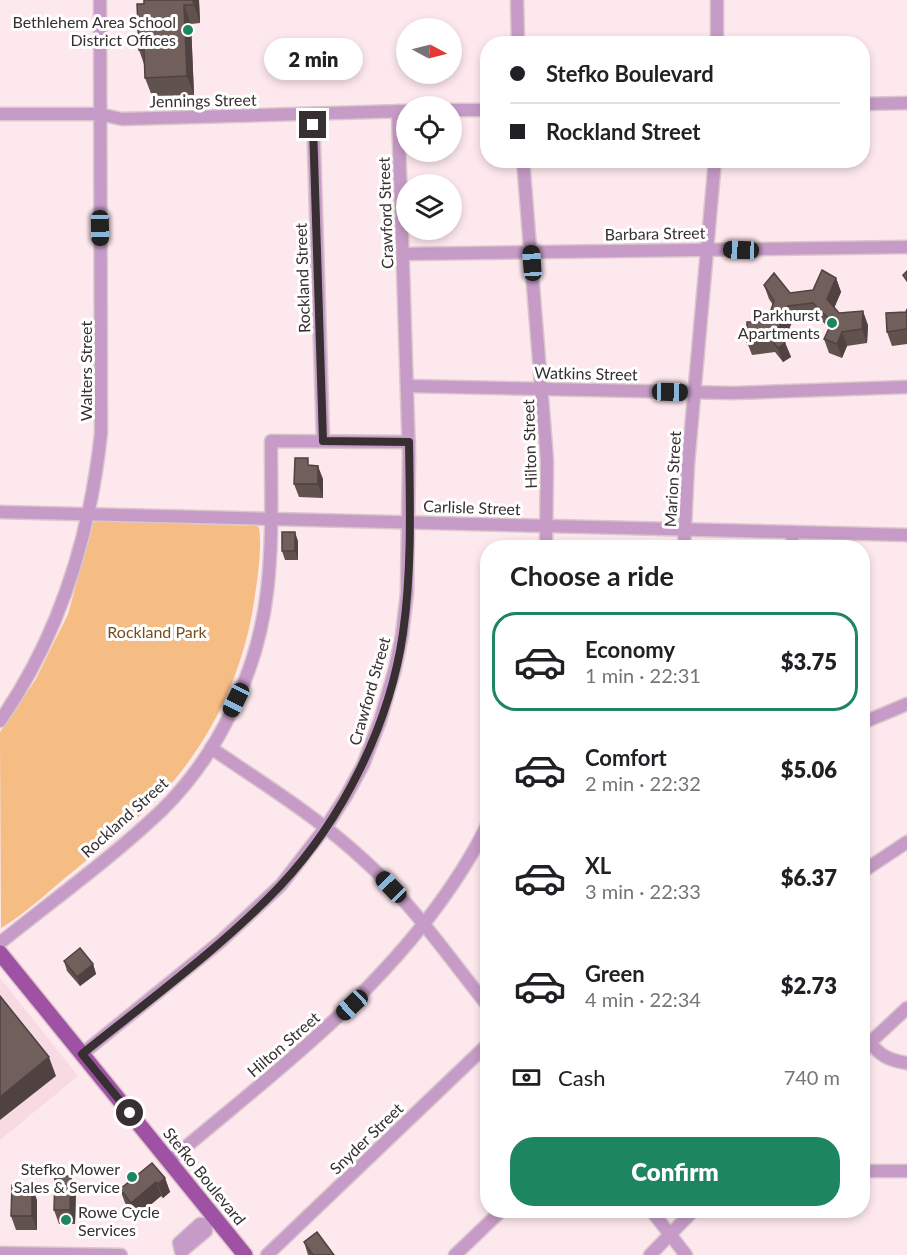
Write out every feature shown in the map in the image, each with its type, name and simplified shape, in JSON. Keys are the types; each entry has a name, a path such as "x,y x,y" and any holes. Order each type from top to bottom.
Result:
{"main road":[{"name":"Stefko Boulevard","path":"0,952 169,1161 211,1221 245,1255"}],"street":[{"name":"Walters Street","path":"0,721 37,662 61,609 76,560 97,465 101,433 100,0"},
{"path":"517,0 518,36"},
{"path":"717,0 717,36"},
{"path":"870,104 907,103"},
{"path":"462,110 480,110"},
{"name":"Jennings Street","path":"0,114 99,114 122,119 396,111"},
{"name":"Rockland Street","path":"0,943 125,843 162,809 189,779 211,748 243,684 259,636 267,591 272,441 323,441 313,114"},
{"name":"Crawford Street","path":"82,1054 252,915 281,885 326,827 366,757 380,721 395,669 406,604 409,442 402,162"},
{"name":"Hilton Street","path":"525,168 548,460 546,540"},
{"name":"Marion Street","path":"684,540 694,393 714,168"},
{"name":"Barbara Street","path":"403,254 907,247"},
{"name":"Watkins Street","path":"408,386 694,393 907,387"},
{"path":"323,441 409,442"},
{"name":"Carlisle Street","path":"0,512 907,535"},
{"path":"792,532 792,540"},
{"path":"870,720 907,704"},
{"path":"211,748 326,827 368,863 402,899 480,996"},
{"name":"Hilton Street","path":"169,1161 328,1028 352,1005 423,926 466,866 480,839"},
{"path":"870,867 907,842"},
{"path":"870,1038 907,1008"},
{"path":"870,1046 885,1057 907,1063"},
{"name":"Snyder Street","path":"267,1255 480,1052"},
{"path":"870,1171 907,1171"},
{"path":"455,1255 494,1218"},
{"path":"657,1218 686,1255"},
{"path":"650,1255 686,1218"},
{"path":"182,1253 179,1243 200,1224 211,1221"},
{"path":"0,1253 121,1255"}],"shaded area":[{"path":"0,978 78,1076 0,1140"}],"green space":[{"name":"Rockland Park","path":"96,521 259,527 259,561 250,623 235,676 224,702 197,750 180,773 162,794 131,823 30,907 1,928 0,732 36,679 68,614 93,523"}],"building":[{"path":"144,0 193,0 194,5 184,5 187,76 145,78 144,50 139,50 137,4 144,4"},
{"path":"822,270 836,278 827,299 839,313 863,311 862,329 842,332 837,344 824,339 832,322 813,303 788,306 778,329 785,343 778,348 770,338 747,342 747,322 767,322 774,301 764,285 774,273 790,293 813,290"},
{"path":"907,309 907,329 887,332 886,313 906,312"},
{"path":"295,458 308,458 308,465 318,466 318,484 294,484"},
{"path":"282,532 295,532 295,551 282,551"},
{"path":"80,948 93,964 77,977 64,961"},
{"path":"0,996 49,1057 0,1097"},
{"path":"152,1163 165,1178 158,1184 156,1182 131,1203 120,1189"},
{"path":"55,1176 71,1176 70,1210 54,1210"},
{"path":"12,1185 32,1186 32,1216 11,1216"},
{"path":"317,1232 334,1255 313,1255 304,1242"}],"place":[{"name":"Bethlehem Area School District Offices","path":"188,30"},
{"name":"Parkhurst Apartments","path":"832,323"},
{"name":"Stefko Mower Sales & Service","path":"132,1177"},
{"name":"Rowe Cycle Services","path":"66,1220"}],"route":[{"path":"130,1113 82,1054 252,915 281,885 307,852 346,796 363,765 388,695 402,635 407,593 409,442 323,441 313,125"}]}
